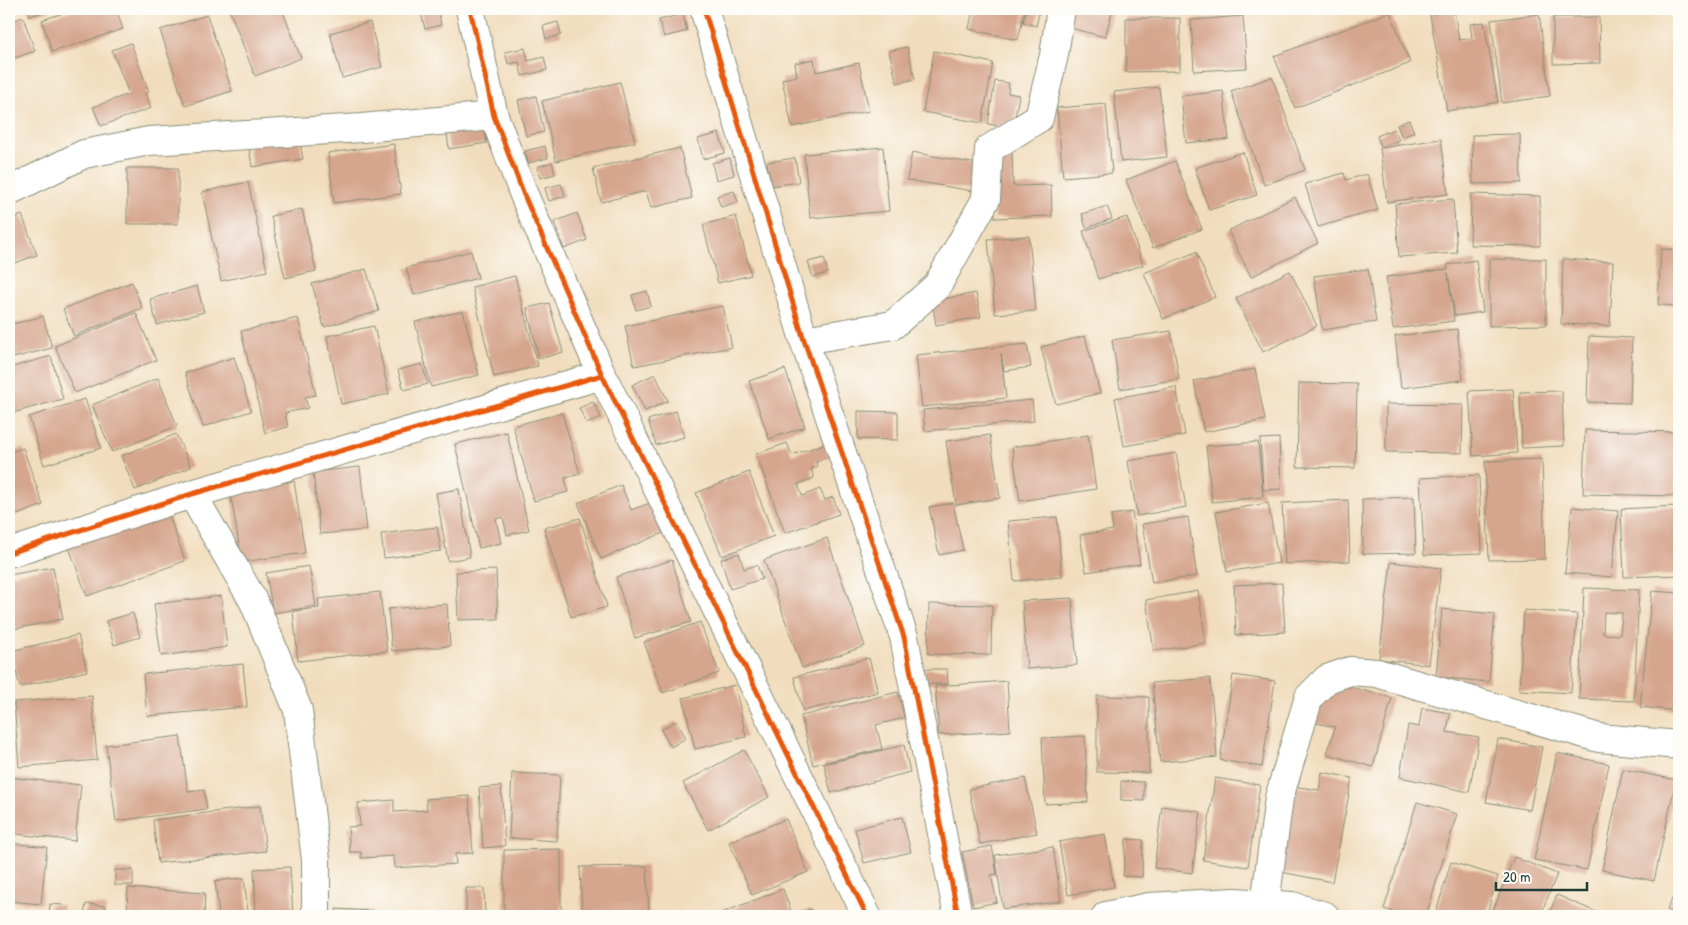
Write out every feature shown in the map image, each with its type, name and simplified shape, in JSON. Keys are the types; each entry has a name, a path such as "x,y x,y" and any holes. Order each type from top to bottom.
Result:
{"street":[{"path":"470,9 494,116 524,195 602,375 867,916"},
{"path":"704,9 804,340 904,637 958,916"},
{"path":"804,340 893,325 937,286 986,199 989,149 1039,118 1054,55 1060,9"},
{"path":"9,190 84,154 149,141 362,128 494,116"},
{"path":"9,553 192,494 602,375"},
{"path":"192,494 254,602 298,710 316,860 316,916"},
{"path":"1265,904 1279,798 1309,697 1327,679 1350,671 1377,673 1599,738 1679,746"},
{"path":"1106,916 1149,907 1236,902 1292,906 1325,916"}],"building":[{"path":"28,9 53,9 30,16"},
{"path":"76,9 116,9 123,29 52,52 42,20"},
{"path":"229,9 282,9 301,58 255,76"},
{"path":"420,9 438,9 441,25 425,29"},
{"path":"930,9 942,9 941,12"},
{"path":"973,9 1025,9 1018,40 969,29"},
{"path":"1027,9 1040,9 1036,26 1023,22"},
{"path":"1063,9 1113,9 1105,37 1059,25"},
{"path":"1161,9 1186,9 1185,14"},
{"path":"1454,10 1459,40 1472,38 1470,24 1484,22 1498,102 1447,111 1430,15"},
{"path":"1390,12 1410,63 1295,108 1274,56"},
{"path":"683,14 687,31 664,37 659,20"},
{"path":"1539,14 1550,96 1502,103 1491,20"},
{"path":"207,15 232,91 185,106 160,30"},
{"path":"1243,16 1247,68 1194,71 1191,20"},
{"path":"23,17 35,51 9,60 9,22"},
{"path":"1553,17 1599,17 1600,63 1553,64"},
{"path":"1126,18 1180,18 1180,71 1126,72"},
{"path":"370,22 382,67 342,78 330,33"},
{"path":"558,22 561,35 546,39 543,26"},
{"path":"131,43 149,92 145,93 151,108 101,126 93,107 129,94 112,50"},
{"path":"907,47 915,79 897,83 889,51"},
{"path":"525,48 528,61 544,57 547,70 522,76 519,62 508,64 505,52"},
{"path":"934,51 993,63 982,123 923,112"},
{"path":"814,59 816,72 859,63 869,111 792,127 782,79 797,76 795,63"},
{"path":"1272,77 1305,170 1264,185 1231,91"},
{"path":"995,81 1009,83 1008,93 1019,95 1013,129 988,124"},
{"path":"620,82 635,142 556,161 542,101"},
{"path":"1159,87 1167,157 1121,162 1114,92"},
{"path":"1223,91 1229,139 1186,143 1181,96"},
{"path":"536,96 544,132 526,136 518,100"},
{"path":"1106,104 1112,173 1063,177 1057,108"},
{"path":"1409,120 1414,132 1402,137 1397,125"},
{"path":"485,128 487,143 449,149 447,134"},
{"path":"1394,129 1399,140 1381,147 1377,136"},
{"path":"719,133 725,153 703,159 698,139"},
{"path":"1520,134 1521,183 1473,184 1472,135"},
{"path":"299,138 303,159 252,167 249,146"},
{"path":"1441,139 1448,194 1387,202 1380,148"},
{"path":"394,144 401,194 334,203 328,153"},
{"path":"545,146 548,158 528,163 525,151"},
{"path":"883,147 889,211 810,218 804,154"},
{"path":"680,148 692,198 651,208 646,191 601,202 593,168"},
{"path":"912,152 978,164 973,191 907,180"},
{"path":"993,152 1012,152 1013,186 1051,185 1052,216 995,218"},
{"path":"1243,152 1257,195 1209,210 1195,168"},
{"path":"730,158 734,175 716,180 712,163"},
{"path":"795,158 799,182 771,186 767,162"},
{"path":"1175,161 1202,229 1153,248 1126,180"},
{"path":"552,162 555,174 540,178 537,167"},
{"path":"127,168 178,168 178,224 127,224"},
{"path":"1344,173 1346,180 1367,174 1378,210 1318,227 1305,184"},
{"path":"248,182 267,271 221,281 202,192"},
{"path":"561,184 565,196 549,201 545,188"},
{"path":"734,191 738,202 721,207 717,196"},
{"path":"1471,194 1540,196 1540,246 1470,245"},
{"path":"1295,197 1318,243 1251,277 1228,231"},
{"path":"1453,199 1457,253 1399,257 1395,204"},
{"path":"1107,206 1112,219 1086,228 1082,214"},
{"path":"302,209 316,271 285,278 271,216"},
{"path":"577,213 587,240 564,249 554,222"},
{"path":"22,215 37,255 9,265 9,219"},
{"path":"736,216 751,275 718,283 703,225"},
{"path":"1127,217 1143,265 1098,279 1083,231"},
{"path":"1029,236 1036,311 995,314 988,239"},
{"path":"1661,249 1679,250 1679,306 1658,305"},
{"path":"471,251 478,278 414,295 406,268"},
{"path":"1196,252 1215,297 1163,319 1144,273"},
{"path":"824,258 828,273 813,277 808,262"},
{"path":"1489,259 1546,259 1546,325 1489,326"},
{"path":"1563,259 1613,262 1610,326 1561,324"},
{"path":"1476,260 1483,312 1455,316 1448,273 1454,321 1393,329 1386,277 1448,269 1447,265"},
{"path":"366,269 379,311 324,327 312,284"},
{"path":"1368,269 1376,322 1322,330 1314,276"},
{"path":"1290,271 1317,326 1263,352 1236,298"},
{"path":"515,276 538,366 494,377 472,287"},
{"path":"132,282 142,308 74,336 63,309"},
{"path":"197,286 204,312 157,325 150,299"},
{"path":"647,291 651,306 636,310 632,295"},
{"path":"976,293 981,317 936,325 932,301"},
{"path":"549,303 563,352 539,359 527,308"},
{"path":"723,306 732,347 634,366 625,326"},
{"path":"463,311 479,375 431,387 415,322"},
{"path":"136,313 156,360 75,393 55,346"},
{"path":"43,316 52,348 9,359 9,325"},
{"path":"298,318 316,395 305,397 308,408 285,413 288,427 265,433 241,331"},
{"path":"374,326 389,394 341,404 327,336"},
{"path":"1457,329 1463,380 1401,388 1395,336"},
{"path":"1171,331 1179,379 1120,389 1112,340"},
{"path":"1085,336 1100,393 1056,404 1041,347"},
{"path":"1589,336 1632,338 1630,403 1587,402"},
{"path":"1027,344 1031,367 1004,371 1001,354 1006,398 922,407 916,355"},
{"path":"51,356 63,399 9,414 9,368"},
{"path":"234,357 251,411 203,427 185,373"},
{"path":"422,364 428,384 404,390 398,370"},
{"path":"785,369 805,427 769,439 749,381"},
{"path":"1255,369 1265,420 1204,432 1194,381"},
{"path":"655,374 668,401 645,411 632,385"},
{"path":"158,378 177,426 112,452 92,405"},
{"path":"1299,383 1357,384 1355,468 1297,467"},
{"path":"1176,387 1185,435 1124,446 1115,398"},
{"path":"1513,389 1517,453 1473,456 1469,391"},
{"path":"1562,391 1564,446 1522,448 1520,392"},
{"path":"85,399 101,448 44,465 29,417"},
{"path":"1032,400 1034,421 925,431 923,410"},
{"path":"593,402 601,417 587,424 579,408"},
{"path":"1386,404 1463,405 1462,453 1386,452"},
{"path":"676,411 684,437 656,445 648,420"},
{"path":"858,411 898,412 898,440 858,439"},
{"path":"562,413 580,474 565,478 568,492 534,501 513,426"},
{"path":"1585,430 1679,432 1678,496 1583,494"},
{"path":"507,432 529,530 507,535 503,517 496,519 501,543 479,548 455,444"},
{"path":"176,434 191,467 135,490 121,456"},
{"path":"990,435 1000,498 956,505 946,441"},
{"path":"1088,435 1096,489 1020,501 1012,447"},
{"path":"1279,438 1281,489 1263,490 1260,439"},
{"path":"1258,442 1263,497 1212,502 1206,446"},
{"path":"787,443 792,455 824,444 829,457 816,462 817,467 811,469 814,478 798,484 802,496 820,489 825,500 833,497 839,514 785,533 756,454"},
{"path":"23,448 43,505 9,518 9,453"},
{"path":"1176,453 1186,507 1137,516 1128,461"},
{"path":"1542,459 1545,559 1489,560 1485,461"},
{"path":"360,467 367,530 320,534 313,472"},
{"path":"749,472 774,536 722,556 696,493"},
{"path":"1479,475 1482,553 1424,555 1420,478"},
{"path":"294,481 305,553 242,562 230,491"},
{"path":"621,485 631,510 650,503 663,533 601,559 578,503"},
{"path":"459,489 470,557 448,561 436,493"},
{"path":"1414,497 1416,553 1363,554 1362,499"},
{"path":"1348,500 1350,561 1285,564 1282,503"},
{"path":"953,503 963,550 939,555 929,507"},
{"path":"1268,503 1279,563 1227,572 1216,512"},
{"path":"1677,506 1679,575 1624,577 1621,509"},
{"path":"1572,507 1618,511 1612,577 1565,573"},
{"path":"167,510 185,561 87,596 68,545"},
{"path":"1132,512 1140,564 1086,572 1080,535 1113,530 1111,515"},
{"path":"1057,517 1062,577 1014,581 1008,521"},
{"path":"1188,517 1197,576 1152,583 1142,524"},
{"path":"580,518 607,607 571,617 544,528"},
{"path":"437,527 441,551 384,558 381,534"},
{"path":"827,538 865,646 802,668 764,560"},
{"path":"739,553 744,569 757,565 762,579 730,589 721,559"},
{"path":"672,560 691,622 635,638 616,577"},
{"path":"1391,562 1441,568 1429,665 1379,659"},
{"path":"309,566 316,606 273,613 266,573"},
{"path":"53,567 63,619 9,630 9,575"},
{"path":"496,570 498,619 458,620 456,572"},
{"path":"1282,583 1285,632 1236,635 1234,585"},
{"path":"1584,588 1639,590 1634,701 1579,699","holes":["1604,612 1622,613 1620,635 1603,634"]},
{"path":"1198,591 1206,643 1154,651 1146,600"},
{"path":"1652,591 1679,593 1679,711 1640,707"},
{"path":"380,592 387,651 298,661 293,611 319,608 318,599"},
{"path":"221,596 227,647 161,656 154,604"},
{"path":"1072,598 1077,665 1027,669 1022,601"},
{"path":"447,604 450,646 392,651 388,609"},
{"path":"929,604 992,605 991,655 928,654"},
{"path":"1442,609 1495,614 1489,682 1436,677"},
{"path":"1524,610 1577,614 1571,693 1519,690"},
{"path":"133,613 140,637 114,645 106,621"},
{"path":"700,622 719,673 663,693 644,642"},
{"path":"78,635 87,671 20,687 11,651"},
{"path":"869,658 878,692 803,711 794,677"},
{"path":"243,664 247,707 147,716 143,674"},
{"path":"925,669 947,669 948,684 925,684"},
{"path":"1233,675 1275,681 1262,767 1220,760"},
{"path":"1210,678 1217,757 1160,762 1152,683"},
{"path":"1007,681 1010,731 939,735 935,686"},
{"path":"1328,681 1392,698 1373,767 1327,754 1335,727 1316,723"},
{"path":"735,685 746,737 695,749 683,698"},
{"path":"898,692 904,718 876,725 882,749 813,765 801,716"},
{"path":"92,696 97,760 19,767 14,702"},
{"path":"1097,696 1149,697 1149,773 1097,772"},
{"path":"1422,708 1450,713 1447,732 1479,737 1469,792 1400,777 1408,725 1419,727"},
{"path":"676,721 686,738 671,747 661,730"},
{"path":"180,736 188,792 204,790 207,809 116,821 106,745"},
{"path":"1085,736 1088,802 1045,804 1042,738"},
{"path":"1498,739 1542,747 1530,810 1486,802"},
{"path":"904,745 910,772 831,793 824,764"},
{"path":"744,750 769,797 708,830 683,783"},
{"path":"1557,753 1609,764 1587,870 1534,860"},
{"path":"1623,769 1676,780 1654,881 1602,870"},
{"path":"1322,772 1352,778 1332,882 1276,871 1292,786 1319,790"},
{"path":"512,773 560,775 557,841 509,838"},
{"path":"9,777 81,785 75,841 9,833"},
{"path":"1025,778 1037,833 980,844 969,789"},
{"path":"1215,778 1260,785 1248,867 1203,860"},
{"path":"1121,781 1144,782 1144,801 1121,800"},
{"path":"501,786 505,846 483,848 479,788"},
{"path":"469,796 473,853 455,854 456,864 395,868 394,856 361,858 361,852 350,852 348,827 360,826 358,803 394,800 394,812 427,810 426,799"},
{"path":"1417,802 1457,814 1426,916 1406,916 1384,909"},
{"path":"260,806 266,851 158,863 153,820"},
{"path":"1162,806 1201,812 1192,873 1154,868"},
{"path":"902,817 911,852 864,863 855,829"},
{"path":"786,819 808,872 752,895 729,842"},
{"path":"1105,834 1114,887 1068,895 1059,842"},
{"path":"1126,839 1143,840 1142,877 1123,876"},
{"path":"9,843 47,847 41,904 9,901"},
{"path":"992,846 997,874 991,875 997,902 973,907 962,852"},
{"path":"1053,847 1061,901 1003,909 995,855"},
{"path":"561,849 561,916 504,916 504,850"},
{"path":"1514,857 1557,874 1540,916 1491,916"},
{"path":"1451,862 1498,876 1486,916 1435,916"},
{"path":"647,866 649,916 582,916 580,867"},
{"path":"290,867 293,916 256,916 254,869"},
{"path":"115,870 133,870 133,885 115,885"},
{"path":"244,878 248,912 219,915 215,881"},
{"path":"1679,884 1679,915 1667,910"},
{"path":"128,888 205,893 204,916 127,916"},
{"path":"466,888 484,888 485,916 466,916"},
{"path":"783,889 791,911 779,916 719,916 719,914"},
{"path":"1557,895 1605,916 1548,916"},
{"path":"50,904 63,905 62,912 84,915 86,904 106,906 105,916 49,916"},
{"path":"336,909 373,911 373,916 336,916"},
{"path":"811,909 813,916 792,916"},
{"path":"9,912 38,913 38,916 9,916"}],"cycle path":[{"path":"470,9 494,116 524,195 602,375 867,916"},
{"path":"704,9 804,340 904,637 958,916"},
{"path":"9,553 192,494 602,375"}]}
